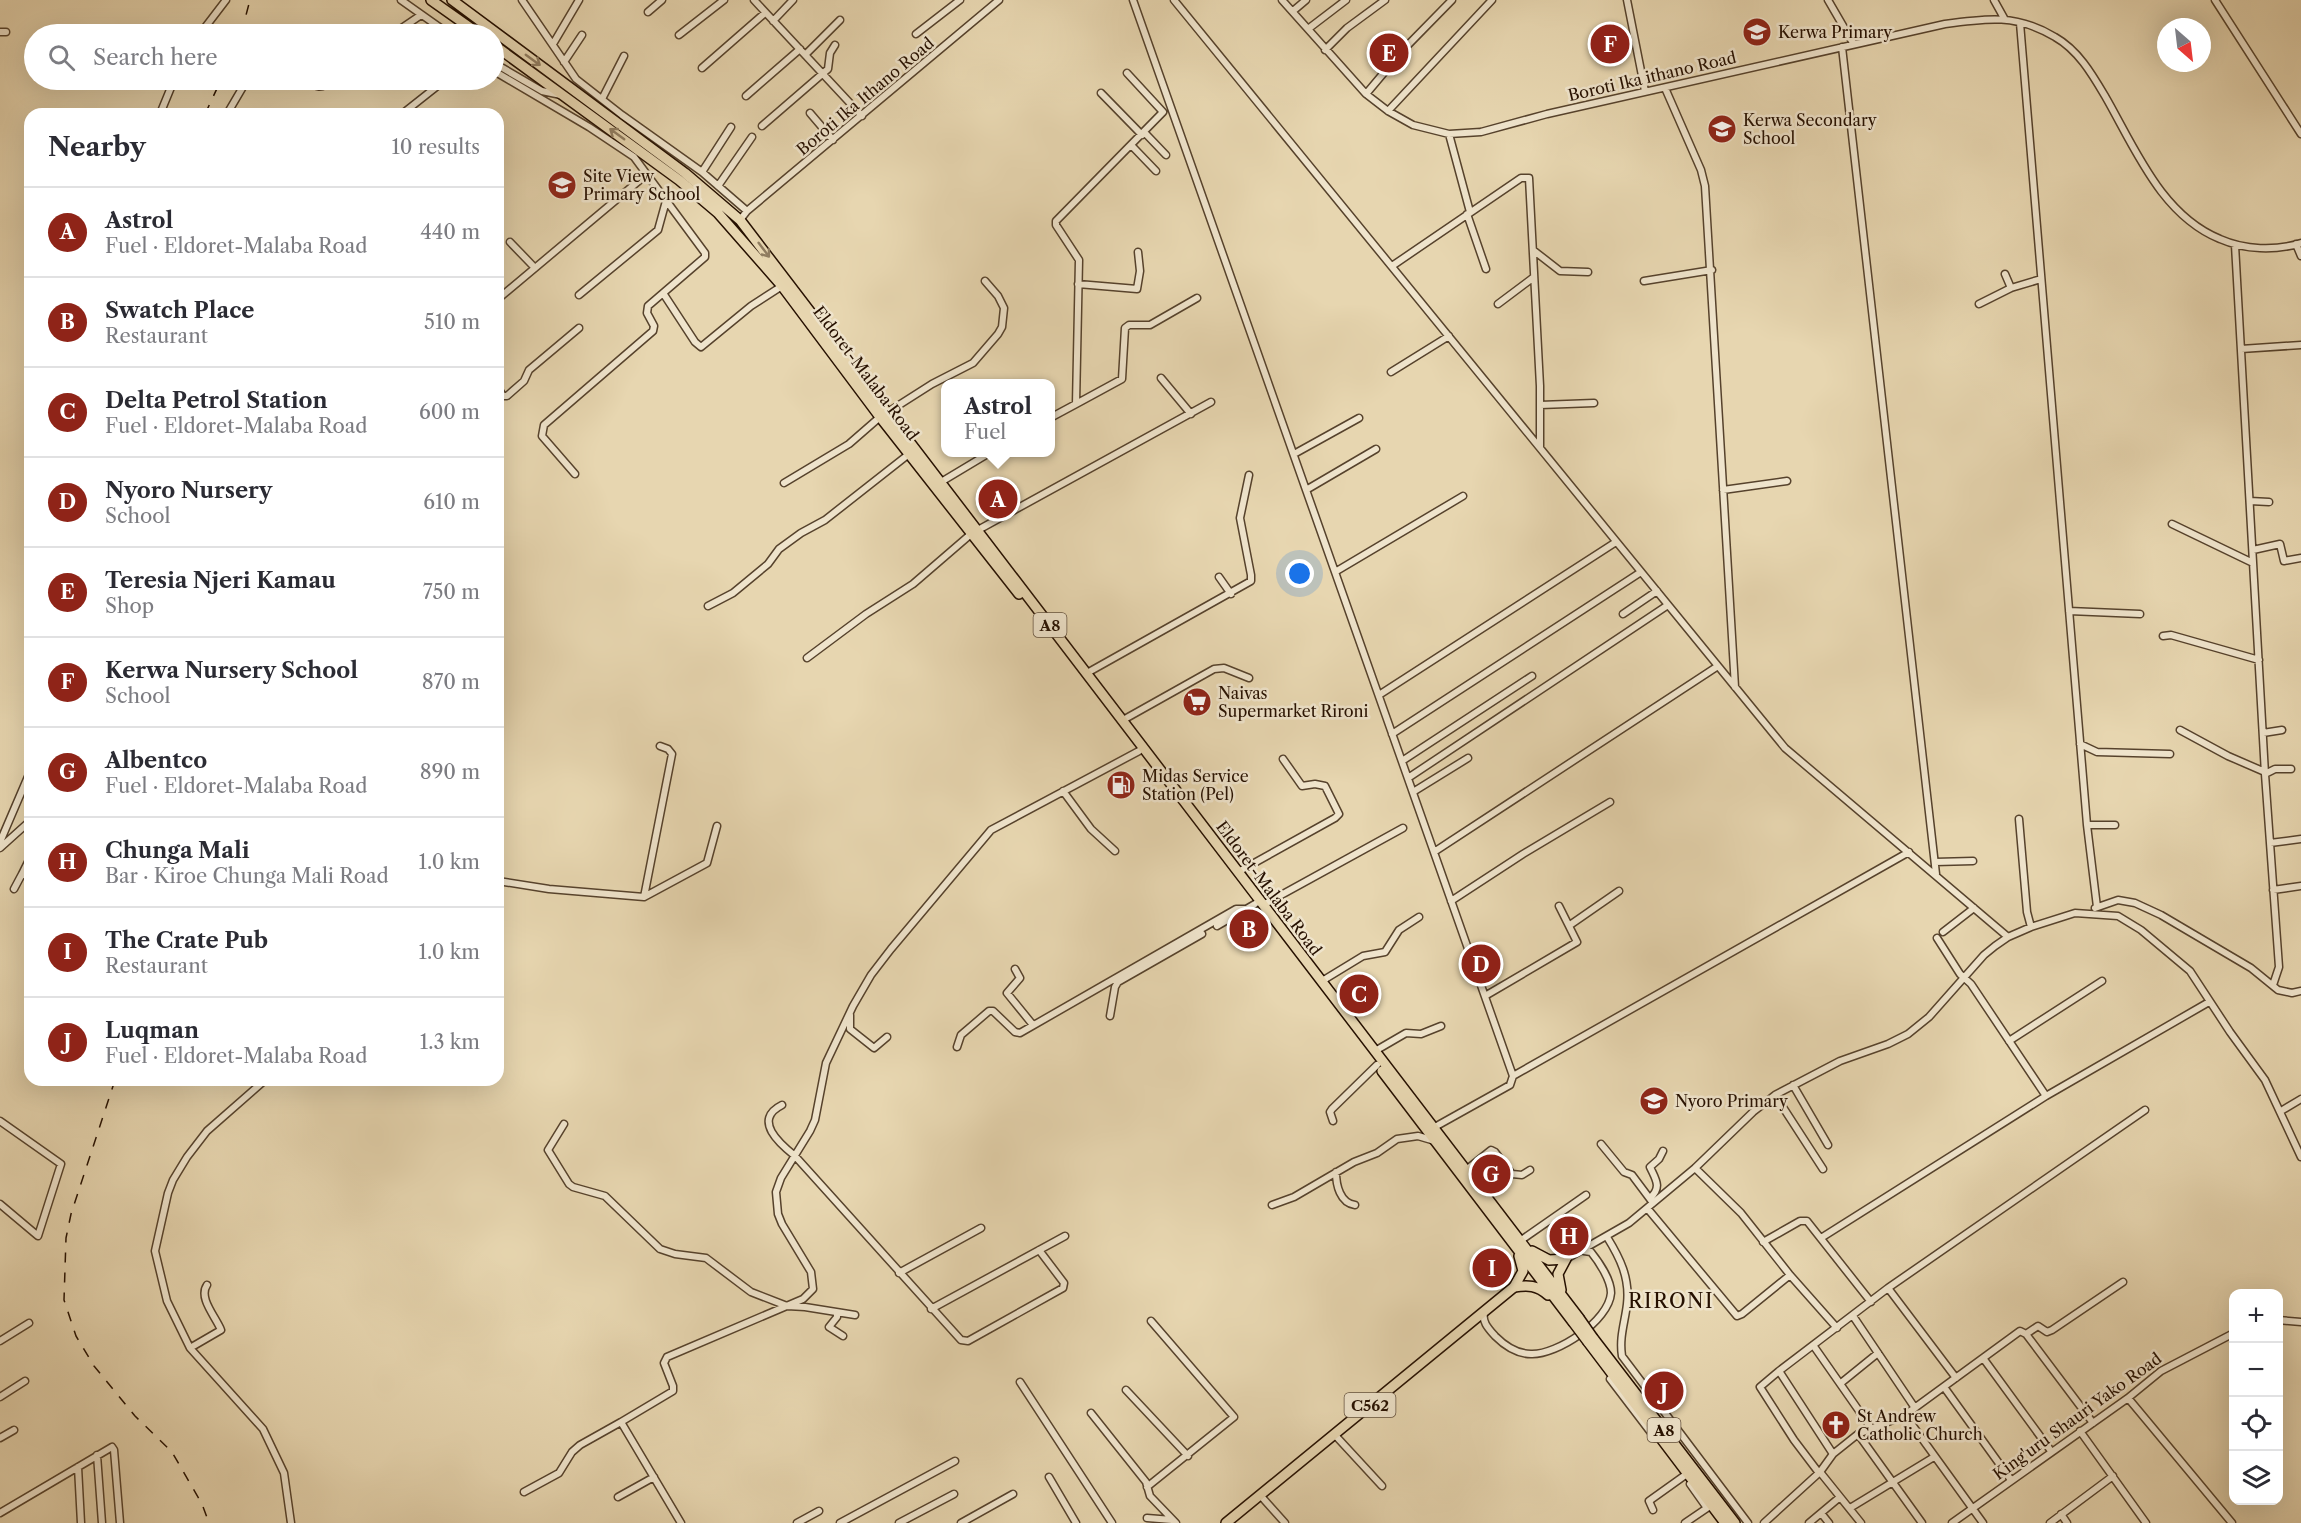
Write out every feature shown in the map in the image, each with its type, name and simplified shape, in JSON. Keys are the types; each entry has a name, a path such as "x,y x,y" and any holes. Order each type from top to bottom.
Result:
{"main road":[{"path":"431,0 465,24"},
{"name":"Eldoret-Malaba Road","path":"452,0 484,24"},
{"name":"Eldoret-Malaba Road","path":"504,39 685,174 740,220 884,415 909,454 975,532 1087,673 1238,872 1255,906 1322,981 1521,1243 1566,1307"},
{"name":"Eldoret-Malaba Road","path":"504,52 700,195 782,286 884,415 941,482 975,532 1255,906 1509,1237 1735,1523"},
{"path":"1509,1237 1523,1264 1521,1276 1514,1287"},
{"path":"1521,1243 1542,1258 1566,1259 1559,1271 1558,1280 1566,1307"},
{"path":"1514,1287 1536,1287 1566,1307"},
{"name":"C562","path":"1226,1523 1514,1287"},
{"name":"Eldoret-Malaba Road","path":"1591,1340 1709,1507 1725,1523"}],"street":[{"path":"208,24 226,0"},
{"path":"401,0 434,24"},
{"path":"522,0 576,79 702,172 747,211"},
{"path":"552,44 579,0"},
{"path":"648,12 662,0"},
{"path":"679,35 724,0"},
{"path":"754,0 862,116"},
{"path":"773,21 793,0"},
{"path":"916,34 960,0"},
{"path":"1133,0 1513,1076 1510,1085 1433,1128"},
{"path":"1174,0 1616,542 1795,757 2008,937"},
{"name":"Boroti Ika ithano Road","path":"1282,0 1366,94 1388,111 1413,125 1449,134 1481,132 1645,91 1945,24 1982,18 2004,18 2041,29 2072,49 2097,83 2150,174 2180,214 2214,237 2235,245 2265,248 2299,244"},
{"path":"1293,11 1306,0"},
{"path":"1308,29 1346,0"},
{"path":"1325,50 1347,28 1386,0"},
{"path":"1366,94 1403,50 1452,0"},
{"path":"1388,111 1492,0"},
{"path":"1627,0 1645,91"},
{"path":"1828,0 1853,44"},
{"path":"1994,0 2004,18"},
{"path":"2215,0 2301,134"},
{"name":"Boroti Ika Ithano Road","path":"740,220 747,211 997,1"},
{"path":"702,68 765,12"},
{"path":"408,24 421,15"},
{"path":"806,56 840,20"},
{"path":"2020,23 2087,825 2097,907"},
{"path":"564,62 582,35"},
{"path":"762,126 828,69 830,53 835,45"},
{"path":"1842,47 1936,875"},
{"path":"746,96 800,49"},
{"path":"602,99 624,56"},
{"path":"504,69 542,91 564,96"},
{"path":"1076,404 1078,257 1056,225 1056,221 1162,114 1163,111 1127,73"},
{"path":"504,77 589,127 634,157 705,256 647,308 646,313 654,326 653,331 544,425 542,436 575,474"},
{"path":"1665,88 1701,170 1705,186 1712,270 1735,687"},
{"path":"162,108 170,90"},
{"path":"231,108 242,90"},
{"path":"409,108 432,90"},
{"path":"1101,93 1166,155"},
{"path":"810,113 833,140"},
{"path":"702,172 730,127"},
{"path":"1449,134 1468,213 1486,269"},
{"path":"718,186 752,137"},
{"path":"1131,145 1156,171"},
{"path":"504,294 646,174"},
{"path":"1392,266 1521,178 1528,177 1540,405 1540,448"},
{"path":"579,295 658,230 666,201"},
{"path":"510,242 535,268"},
{"path":"2299,244 2301,256"},
{"path":"2235,245 2265,773 2279,967 2273,985"},
{"path":"1533,250 1560,271 1588,272"},
{"path":"1078,285 1137,289 1140,271 1138,252"},
{"path":"1644,281 1712,270"},
{"path":"2006,274 2011,288"},
{"path":"1498,304 1534,277"},
{"path":"1978,304 2011,288 2041,279"},
{"path":"942,379 973,363 1002,327 1004,308 998,296 985,281"},
{"path":"663,293 695,342 701,347 752,306 782,286"},
{"path":"1055,415 1122,379 1124,331 1127,326 1150,325 1197,298"},
{"path":"504,396 524,381 529,370 579,328"},
{"path":"1391,372 1449,336"},
{"path":"2241,349 2301,345"},
{"path":"1161,378 1191,414"},
{"path":"784,483 849,444 884,415 941,379"},
{"path":"807,658 866,614 913,584 975,532 1211,402"},
{"path":"1540,405 1594,403"},
{"path":"1294,454 1359,418"},
{"path":"1306,490 1376,449"},
{"path":"708,606 731,594 768,564 779,549 801,533 825,520 909,454"},
{"path":"941,482 984,457"},
{"path":"1087,673 1249,583 1251,579 1240,518 1249,475"},
{"path":"1723,490 1787,481"},
{"path":"1335,572 1463,496"},
{"path":"2250,501 2269,502"},
{"path":"2172,524 2253,563"},
{"path":"1378,695 1616,542"},
{"path":"2253,550 2280,544 2284,561 2301,558"},
{"path":"1392,734 1641,572"},
{"path":"1219,577 1231,594"},
{"path":"1623,614 1657,591"},
{"path":"1408,778 1668,605"},
{"path":"2069,611 2140,614"},
{"path":"2163,636 2171,635 2259,660"},
{"path":"1434,852 1718,666"},
{"path":"1122,720 1214,669 1224,668 1249,678"},
{"path":"1402,761 1532,676"},
{"path":"2180,730 2265,773 2275,769 2291,769"},
{"path":"2263,733 2282,730"},
{"path":"2080,744 2097,752 2170,754"},
{"path":"644,897 672,754 668,749 660,746"},
{"path":"524,1492 559,1473 572,1452 580,1445 673,1391 665,1367 665,1359 787,1306 811,1293 813,1283 811,1272 782,1224 777,1206 778,1184 815,1120 826,1063 850,1010 871,975 986,835 998,825 1139,751"},
{"path":"1413,792 1467,758"},
{"path":"1238,872 1339,814 1325,786 1315,784 1302,786 1283,759"},
{"path":"0,842 24,786"},
{"path":"1063,791 1097,836 1115,851"},
{"path":"1451,901 1523,854 1610,802"},
{"path":"2019,819 2027,912 2031,927"},
{"path":"2087,825 2115,825"},
{"path":"504,882 549,889 644,897 707,863 717,826"},
{"path":"0,848 24,827"},
{"path":"1110,1016 1118,982 1403,828"},
{"path":"2270,843 2301,838"},
{"path":"1513,1076 1909,852"},
{"path":"1935,862 1973,861"},
{"path":"14,889 24,870"},
{"path":"2273,890 2301,886"},
{"path":"1570,925 1619,891"},
{"path":"2082,913 2118,900 2135,903 2161,915 2251,969 2285,993 2301,991"},
{"path":"957,1047 961,1035 989,1011 993,1011 1016,1033 1236,909 1255,906"},
{"path":"1485,996 1577,942 1558,906"},
{"path":"1943,932 1974,908"},
{"path":"1566,1259 1607,1237 1695,1168 1753,1112 1775,1095 1840,1061 1888,1044 1908,1034 1929,1017 1984,955 2008,937 2063,915 2082,913 2118,916 2141,930 2190,971 2209,1002 2265,1080 2301,1157"},
{"path":"1322,981 1363,956 1385,952 1399,930 1419,916"},
{"path":"1937,938 1960,974 1971,984 2046,1096"},
{"path":"1014,969 1020,978 1007,993 1033,1025"},
{"path":"2009,1041 2102,981"},
{"path":"1821,1238 2046,1096 2209,1002"},
{"path":"850,1010 850,1029 874,1048 878,1047 886,1037"},
{"path":"1375,1051 1406,1033 1421,1034 1441,1026"},
{"path":"1333,1121 1330,1115 1332,1109 1377,1065"},
{"path":"1794,1085 1828,1146"},
{"path":"258,1086 198,1140 173,1180 163,1208 155,1251 167,1301 190,1348 263,1429 284,1473 291,1523"},
{"path":"1775,1095 1823,1169"},
{"path":"2281,1111 2301,1099"},
{"path":"782,1105 774,1110 768,1125 774,1137 795,1156 899,1274 961,1340 968,1341 1063,1288 1064,1283 1038,1250"},
{"path":"1861,1523 1794,1440 1760,1387 1888,1288 2145,1110"},
{"path":"0,1121 61,1164 38,1236 0,1204"},
{"path":"564,1125 548,1150 571,1186 605,1196 660,1250 706,1258 751,1292 787,1306 855,1316"},
{"path":"1272,1205 1294,1197 1361,1158 1377,1153 1397,1139 1418,1136 1436,1141"},
{"path":"1601,1144 1622,1170 1632,1176 1737,1316 1790,1275"},
{"path":"1466,1170 1491,1150 1512,1174 1522,1175 1530,1170"},
{"path":"1650,1203 1658,1187 1650,1167 1659,1159 1663,1151"},
{"path":"1695,1168 1741,1213 1762,1242 1837,1328"},
{"path":"1336,1172 1336,1183 1343,1198 1355,1205"},
{"path":"1521,1243 1586,1195"},
{"path":"1762,1242 1804,1221 1810,1224 1871,1302"},
{"path":"899,1274 981,1228"},
{"path":"931,1309 1065,1236"},
{"path":"1607,1237 1622,1262 1626,1276 1627,1304 1620,1346 1622,1356 1748,1523"},
{"path":"1484,1311 1484,1322 1489,1329 1514,1350 1530,1354 1543,1353 1565,1344 1603,1314 1610,1297 1610,1286 1604,1273 1590,1252 1583,1251"},
{"path":"2026,1334 2038,1326 2047,1332 2052,1330 2123,1282"},
{"path":"190,1348 221,1330 204,1298 207,1285"},
{"path":"1888,1288 1956,1378"},
{"path":"837,1313 837,1317 829,1327 843,1336"},
{"path":"1853,1316 1915,1408"},
{"path":"2283,1320 2301,1322"},
{"path":"1147,1487 1234,1417 1151,1321"},
{"path":"0,1341 29,1323"},
{"path":"1764,1523 1820,1473 1833,1454 1858,1434 1905,1416 2020,1331 2026,1334 2093,1422"},
{"name":"King'uru Shauri Yako Road","path":"1952,1523 2128,1398 2169,1365 2229,1335"},
{"path":"1813,1345 1871,1428"},
{"path":"1841,1383 1878,1353"},
{"path":"1983,1358 2051,1451"},
{"path":"1600,1365 1709,1507 1685,1523"},
{"path":"1779,1371 1833,1454"},
{"path":"0,1398 25,1381"},
{"path":"1020,1382 1112,1523"},
{"path":"1944,1387 2011,1480"},
{"path":"1126,1390 1188,1456"},
{"path":"2128,1398 2232,1523"},
{"path":"1091,1413 1146,1482 1150,1496 1174,1521"},
{"path":"1905,1416 1983,1523"},
{"path":"621,1422 681,1523"},
{"path":"0,1438 14,1430"},
{"path":"2080,1431 2146,1523"},
{"path":"1334,1434 1382,1486"},
{"path":"1858,1434 1920,1522"},
{"path":"2,1521 0,1513 111,1447 114,1448 120,1523"},
{"path":"97,1455 102,1523"},
{"path":"1850,1508 1934,1456"},
{"path":"840,1523 955,1461"},
{"path":"78,1467 81,1523"},
{"path":"1653,1510 1649,1501 1684,1476"},
{"path":"2050,1523 2113,1476"},
{"path":"618,1497 654,1477"},
{"path":"1050,1478 1076,1523"},
{"path":"899,1523 954,1494"},
{"path":"961,1523 1013,1494"},
{"path":"1260,1495 1285,1523"},
{"path":"1809,1523 1840,1497"},
{"path":"797,1523 819,1511"},
{"path":"1821,1513 1829,1523"},
{"path":"2061,1514 2067,1523"},
{"path":"1147,1518 1174,1521"}],"railway":[{"path":"244,24 250,0"},
{"path":"208,108 216,90"},
{"path":"113,1086 71,1214 66,1238 64,1300 76,1336 94,1366 135,1416 172,1452 202,1504 209,1523"}],"place":[{"name":"Kerwa Primary","path":"1757,32"},
{"name":"Kerwa Nursery School","path":"1610,44"},
{"name":"Teresia Njeri Kamau","path":"1389,53"},
{"name":"Kerwa Secondary School","path":"1722,129"},
{"name":"Site View Primary School","path":"562,185"},
{"name":"Astrol","path":"998,499"},
{"name":"Naivas Supermarket Rironi","path":"1197,702"},
{"name":"Midas Service Station (Pel)","path":"1121,785"},
{"name":"Swatch Place","path":"1249,929"},
{"name":"Nyoro Nursery","path":"1481,964"},
{"name":"Delta Petrol Station","path":"1359,994"},
{"name":"Nyoro Primary","path":"1654,1101"},
{"name":"Albentco","path":"1491,1174"},
{"name":"Chunga Mali","path":"1569,1236"},
{"name":"The Crate Pub","path":"1492,1268"},
{"name":"Luqman","path":"1664,1391"},
{"name":"St Andrew Catholic Church","path":"1836,1425"}],"district":[{"name":"RIRONI","path":"1671,1301"}]}
